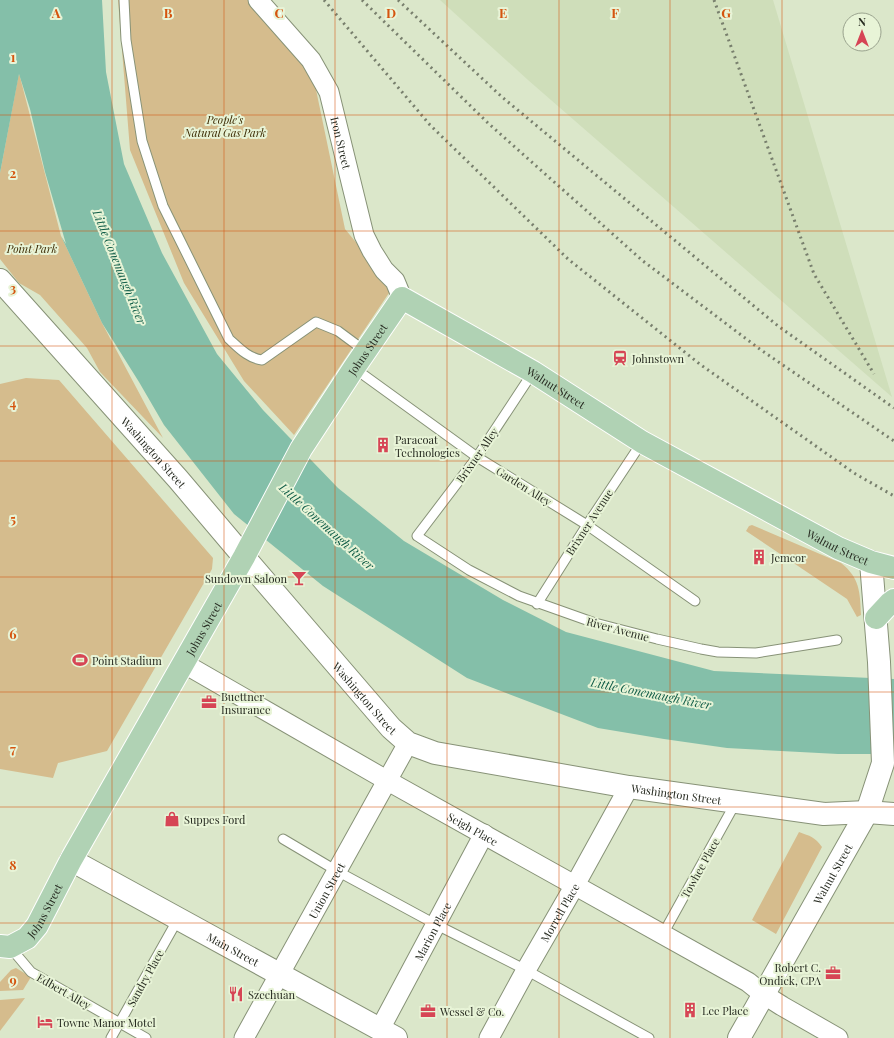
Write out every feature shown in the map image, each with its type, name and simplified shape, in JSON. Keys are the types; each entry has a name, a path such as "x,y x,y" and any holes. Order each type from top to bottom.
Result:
{"main road":[{"name":"Washington Street","path":"0,280 178,478 391,728 408,743 435,753 628,787 824,814 867,812 894,814"},
{"name":"Johns Street","path":"5,946 27,938 37,926 71,860 244,557 301,449 402,298"},
{"name":"Walnut Street","path":"402,298 533,372 642,442 838,548 871,562 879,662 883,763 867,812 738,1038"},
{"path":"871,562 894,568"},
{"path":"876,618 894,600"},
{"name":"Main Street","path":"71,860 388,1034"}],"street":[{"name":"Iron Street","path":"258,0 311,60 329,92 364,236 384,270 395,280 402,298"},
{"name":"Seigh Place","path":"183,663 388,781 748,982 782,1006 838,1038"},
{"name":"Union Street","path":"244,1038 408,743"},
{"name":"Morrell Place","path":"489,1038 628,787"},
{"name":"Marion Place","path":"388,1034 436,924 484,834"}],"lane":[{"name":"Garden Alley","path":"124,0 126,40 142,141 164,206 229,339 246,354 262,360 316,322 338,331 360,360 477,457 587,525 695,601"},
{"name":"Brixner Alley","path":"417,536 477,457 533,372"},
{"name":"Brixner Avenue","path":"537,604 642,442"},
{"name":"River Avenue","path":"417,536 469,570 537,604 595,623 657,639 718,652 756,653 837,640"},
{"name":"Towhee Place","path":"663,934 737,802"},
{"path":"283,839 338,871 436,924 526,970 649,1038"},
{"name":"Sandry Place","path":"111,1038 178,919"},
{"name":"Edbert Alley","path":"5,946 31,972 146,1038"}],"shaded area":[{"path":"440,0 773,0 892,397 528,80"}],"green space":[{"name":"People's Natural Gas Park","path":"118,0 251,0 259,8 314,80 345,229 393,287 294,435 244,381 184,283 130,150"},
{"name":"Point Park","path":"19,73 61,236 102,323 163,438 100,372 87,348 40,295 19,283 0,259 0,173"},
{"name":"Point Stadium","path":"26,378 59,380 213,558 212,569 107,751 58,763 53,778 0,769 0,384"},
{"path":"752,525 841,563 852,574 858,586 861,615 857,617 847,599 746,531 749,526"},
{"path":"799,832 812,837 822,847 776,934 752,920"},
{"path":"16,968 31,977 23,990 0,991 0,982 11,970"},
{"path":"25,998 0,1031 0,1000"}],"water":[{"name":"Little Conemaugh River","path":"0,0 102,0 106,72 124,164 162,253 217,354 263,410 338,488 404,541 503,600 566,632 714,671 894,679 894,754 838,754 727,748 598,728 467,678 323,586 234,514 164,425 102,323 61,236 66,244 45,172 30,109 19,74 0,173"}],"railway":[{"path":"324,0 430,125 568,259 701,365 854,473 894,496"},
{"path":"362,0 489,124 643,261 761,350 894,441"},
{"path":"398,0 502,97 778,326 894,408"},
{"path":"714,0 814,274 874,374"}],"place":[{"name":"Johnstown","path":"620,358"},
{"name":"Paracoat Technologies","path":"383,445"},
{"name":"Jemcor","path":"759,557"},
{"name":"Sundown Saloon","path":"299,578"},
{"name":"Point Stadium","path":"80,660"},
{"name":"Buettner Insurance","path":"209,702"},
{"name":"Suppes Ford","path":"172,819"},
{"name":"Robert C. Ondick, CPA","path":"833,973"},
{"name":"Szechuan","path":"236,994"},
{"name":"Lee Place","path":"690,1010"},
{"name":"Wessel & Co.","path":"428,1011"},
{"name":"Towne Manor Motel","path":"45,1022"}]}
